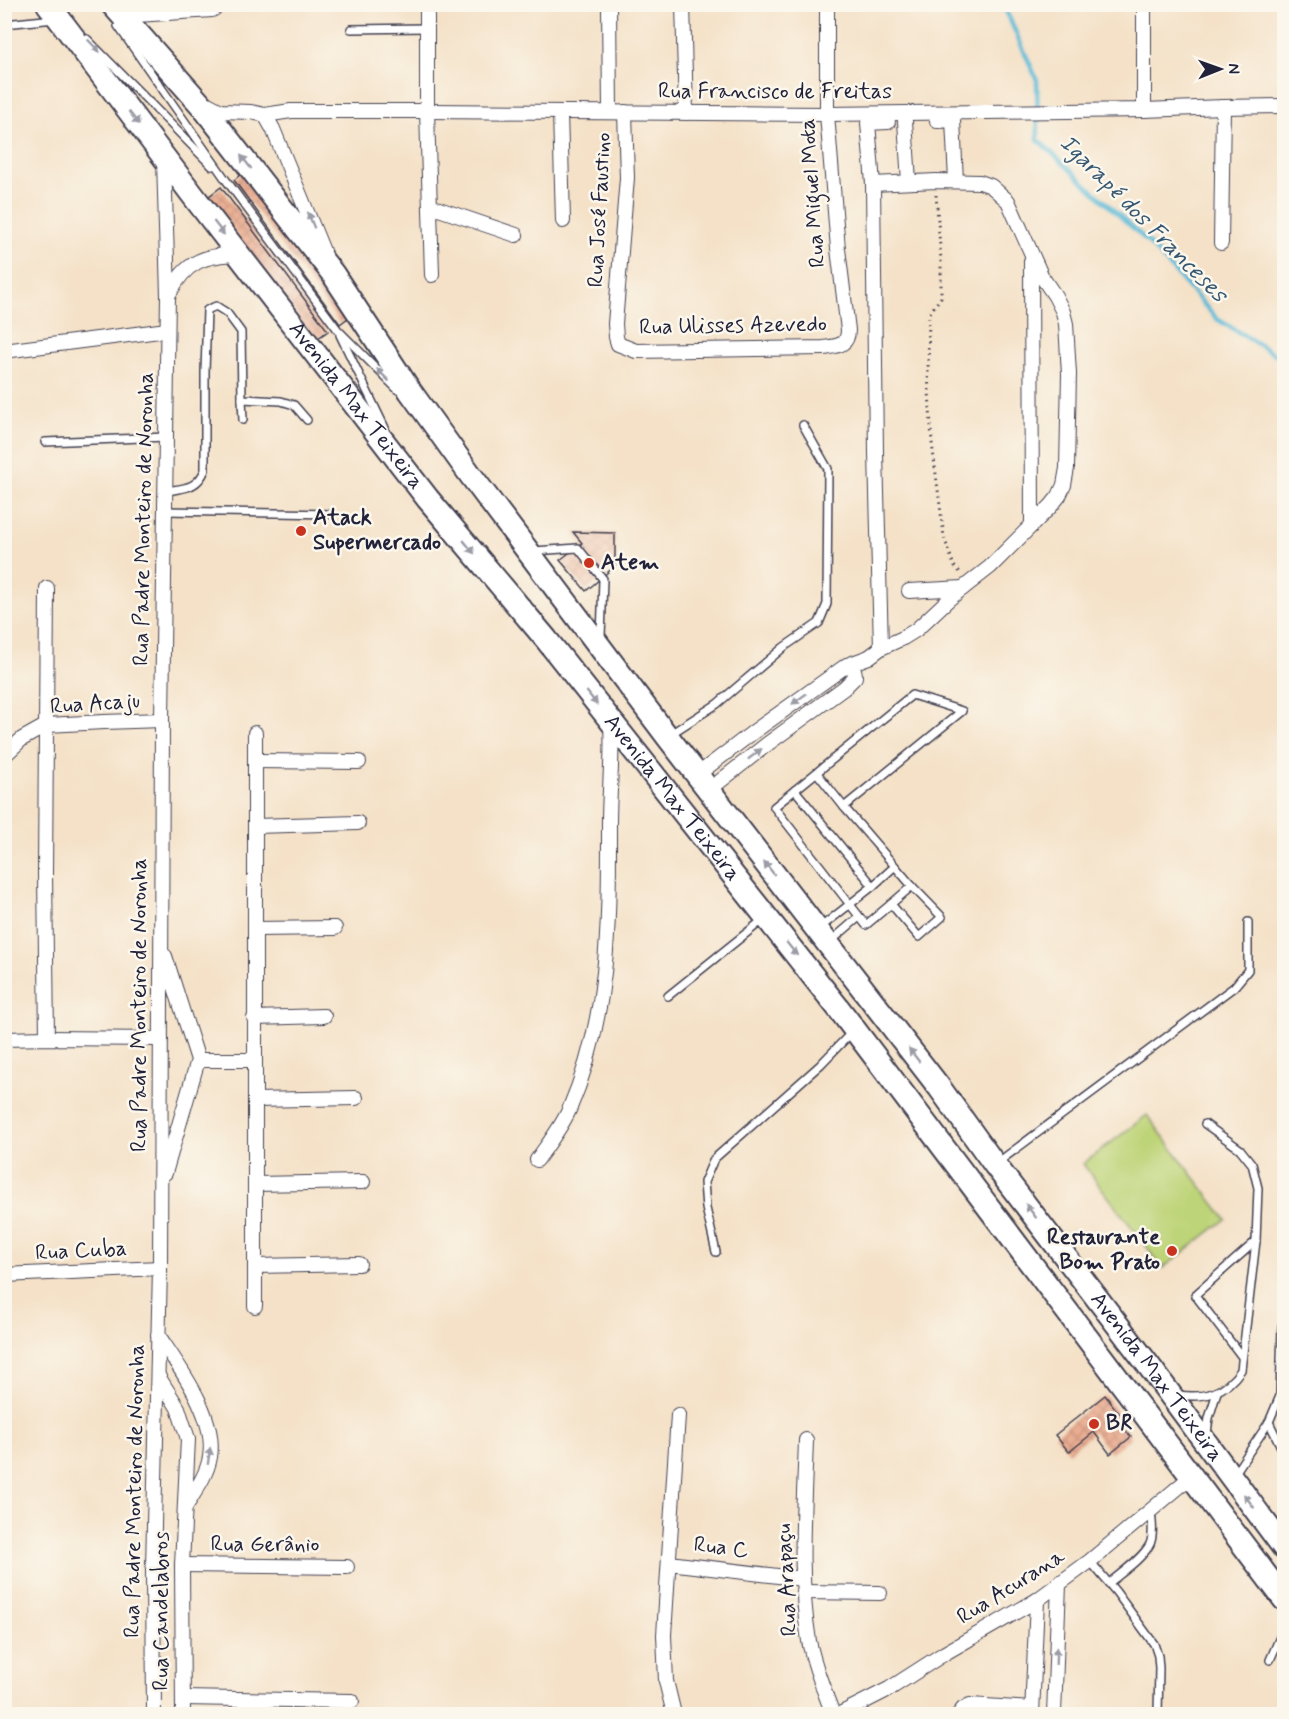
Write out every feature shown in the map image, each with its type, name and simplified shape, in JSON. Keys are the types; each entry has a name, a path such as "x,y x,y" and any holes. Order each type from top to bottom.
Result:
{"main road":[{"name":"Avenida Max Teixeira","path":"53,9 406,471 546,639 855,1030 1284,1599"},
{"name":"Avenida Max Teixeira","path":"116,15 194,97 333,274 410,391 528,552 703,783 939,1087 995,1165 1284,1548"}],"street":[{"path":"116,15 212,10 222,4"},
{"path":"427,4 427,111 432,275"},
{"name":"Rua José Faustino","path":"609,4 610,112"},
{"path":"683,4 686,113"},
{"name":"Rua Miguel Mota","path":"827,4 827,114 844,307"},
{"path":"1144,4 1144,110"},
{"name":"Rua Francisco de Freitas","path":"194,97 222,111 265,115 291,111 827,114 1284,106"},
{"path":"1221,243 1223,107"},
{"path":"560,112 563,221"},
{"name":"Rua José Faustino","path":"616,310 627,178 625,112"},
{"path":"265,115 273,129 333,274"},
{"path":"881,648 875,430 873,184 868,123 952,120 956,181"},
{"path":"905,122 909,182"},
{"name":"Rua Padre Monteiro de Noronha","path":"154,1714 153,1568 158,1376 162,720 168,295 164,157"},
{"path":"703,783 752,733 847,665 869,657 881,648 916,630 966,585 990,567 1051,506 1064,485 1067,468 1069,392 1068,343 1063,312 1042,277 1008,201 991,186 980,183 936,181 873,184"},
{"path":"430,206 516,235"},
{"path":"168,295 177,279 191,264 204,258 239,254"},
{"path":"1032,256 1032,525"},
{"name":"Rua Ulisses Azevedo","path":"616,310 616,338 618,344 625,348 636,351 719,350 839,346 848,338 844,307"},
{"path":"4,351 167,330"},
{"path":"909,591 966,585"},
{"path":"47,588 45,874 47,1038"},
{"path":"703,783 766,746 844,688 869,657"},
{"path":"847,665 852,667 855,677"},
{"name":"Rua Acaju","path":"4,756 22,739 47,725 162,720"},
{"path":"537,1160 568,1112 584,1067 605,973 608,931 611,722"},
{"path":"255,733 255,1306"},
{"path":"255,761 359,762"},
{"path":"255,826 358,824"},
{"path":"255,929 335,928"},
{"path":"160,1190 198,1060 161,941"},
{"path":"254,1018 324,1016"},
{"path":"4,1039 161,1039"},
{"path":"198,1060 254,1060"},
{"path":"255,1100 356,1098"},
{"path":"255,1184 363,1182"},
{"path":"255,1266 358,1264"},
{"name":"Rua Cuba","path":"4,1275 159,1268"},
{"name":"Rua Candelabros","path":"158,1335 196,1396 210,1438 210,1455 206,1469 185,1508"},
{"name":"Rua Candelabros","path":"158,1376 178,1408 188,1438 182,1566 183,1714"},
{"path":"674,1714 664,1662 678,1415"},
{"name":"Rua Arapaçu","path":"806,1440 803,1586 810,1643 833,1714"},
{"name":"Rua Acurana","path":"840,1714 888,1689 1037,1600 1090,1561 1192,1476"},
{"name":"Rua C","path":"669,1563 803,1586 880,1593"},
{"name":"Rua Gerânio","path":"182,1566 347,1567"},
{"path":"1054,1714 1059,1584"},
{"path":"959,1714 970,1706 1032,1712 1037,1600"},
{"path":"183,1698 352,1701"}],"lane":[{"path":"4,24 53,9 226,180"},
{"path":"116,15 226,180 338,330 439,431"},
{"path":"351,29 427,28"},
{"path":"166,491 195,485 202,479 205,470 207,310 216,306 227,314 241,332 243,420"},
{"path":"338,330 406,471"},
{"path":"242,399 281,400 294,405 307,420"},
{"path":"667,736 717,704 784,647 819,623 827,604 828,469 803,425"},
{"path":"45,442 166,437"},
{"path":"166,511 332,514"},
{"path":"528,552 578,548 603,579 601,649"},
{"path":"844,807 962,711 912,695 774,807 866,925 912,886"},
{"path":"817,773 912,886 942,917 919,937 891,904"},
{"path":"795,790 873,886"},
{"path":"822,937 849,905 895,866"},
{"path":"822,937 859,917"},
{"path":"668,996 766,918"},
{"path":"995,1165 1234,987 1248,970 1248,922"},
{"path":"716,1252 706,1208 704,1182 714,1159 820,1065 855,1030"},
{"path":"1170,1395 1196,1396 1217,1392 1235,1378 1241,1370 1256,1241 1258,1188 1252,1164 1240,1149 1205,1124"},
{"path":"1242,1357 1195,1294 1256,1241"},
{"path":"1232,1478 1269,1422 1280,1395 1282,1326 1284,1326"},
{"path":"1208,1447 1209,1418 1217,1392"},
{"path":"1269,1422 1284,1453"},
{"path":"1109,1583 1150,1545 1151,1511"},
{"path":"1090,1561 1154,1644 1159,1668 1158,1714"},
{"path":"1269,1660 1284,1628"}],"path":[{"path":"936,181 941,297 929,314 928,373 932,443 944,537 954,566 966,585"}],"green space":[{"path":"1147,1115 1226,1219 1163,1268 1083,1164"}],"building":[{"path":"246,170 353,314 340,324 234,180"},
{"path":"221,187 328,331 315,340 208,197"},
{"name":"Atem","path":"573,532 615,533 615,566 586,591 560,560 582,543"},
{"name":"BR","path":"1105,1395 1119,1413 1114,1416 1131,1437 1110,1454 1094,1432 1069,1452 1055,1435"}],"waterway":[{"name":"Igarapé dos Franceses","path":"1003,4 1037,80 1038,140 1147,241 1217,319 1284,360"}],"place":[{"name":"Atack Supermercado","path":"301,531"},
{"name":"Atem","path":"589,563"},
{"name":"Restaurante Bom Prato","path":"1172,1251"},
{"name":"BR","path":"1094,1424"}]}
